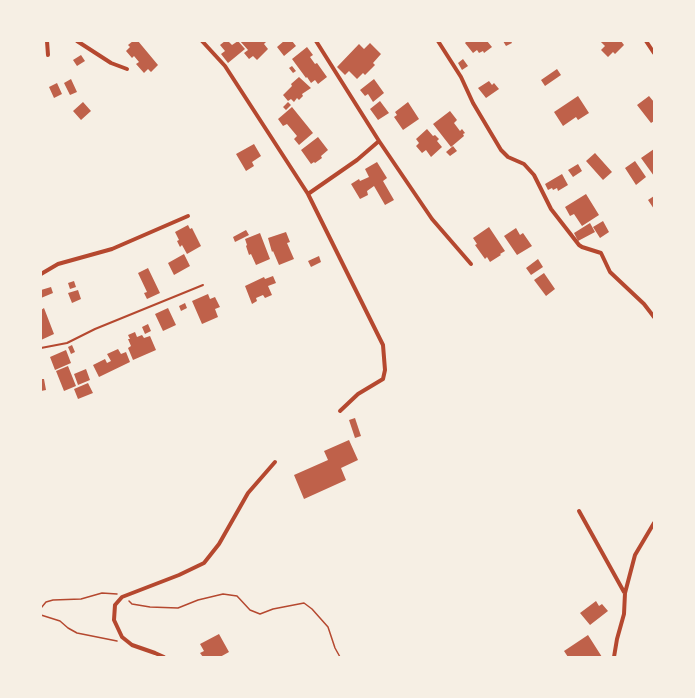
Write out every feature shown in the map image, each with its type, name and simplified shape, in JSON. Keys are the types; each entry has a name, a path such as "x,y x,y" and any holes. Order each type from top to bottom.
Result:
{"street":[{"path":"47,41 48,55"},
{"path":"77,41 111,63 127,69"},
{"path":"202,41 225,66 308,194 383,345 385,370 383,379 358,394 340,411"},
{"path":"316,41 379,141 432,219 472,264"},
{"path":"438,41 501,150 508,157 524,164 534,176 551,209 572,236 582,247 601,253 610,272 644,304 654,317"},
{"path":"646,41 654,53"},
{"path":"308,194 357,160 379,141"},
{"path":"41,274 58,264 112,249 188,216"},
{"path":"164,657 155,652 132,645 122,637 114,620 115,605 122,597 179,575 204,563 219,544 248,493 275,462"},
{"path":"579,511 625,593"},
{"path":"614,657 624,614 625,593 635,555 654,523"}],"lane":[{"path":"41,348 67,343 95,329 203,285"}],"path":[{"path":"41,608 46,602 53,600 81,599 102,593 116,593 132,604 150,607 178,608 198,600 223,594 237,596 250,610 260,614 273,609 304,603 312,609 328,627 335,648 340,657"},
{"path":"41,615 60,621 77,633 117,641"}],"building":[{"path":"133,41 138,41 158,65 151,72 148,69 144,73 136,64 139,62 134,56 132,58 126,51 130,47 128,45"},
{"path":"225,41 228,41 232,45 238,41 245,49 228,63 221,54 225,51 220,45"},
{"path":"240,41 265,41 266,42 264,44 268,49 257,60 253,56 249,59 244,53 248,50"},
{"path":"284,41 292,41 296,46 284,56 277,47"},
{"path":"467,41 487,41 492,47 484,53 483,51 479,53 477,50 473,53 465,43"},
{"path":"503,41 511,41 512,43 506,46"},
{"path":"600,41 621,41 624,45 615,54 613,52 608,57 601,50 605,46"},
{"path":"370,43 381,54 373,63 375,65 365,75 363,73 357,79 349,71 345,75 337,67 359,44 364,49"},
{"path":"307,47 313,55 310,57 315,64 317,63 327,77 318,84 315,80 311,83 292,59"},
{"path":"81,55 85,61 77,66 73,60"},
{"path":"463,59 468,66 462,70 458,63"},
{"path":"292,66 296,71 293,73 289,68"},
{"path":"557,69 561,75 545,86 541,80"},
{"path":"299,77 311,88 302,94 303,96 299,100 297,98 294,102 291,99 288,101 283,95 292,86 291,84"},
{"path":"71,79 77,92 70,95 64,83"},
{"path":"374,79 384,93 373,102 368,94 365,96 360,90"},
{"path":"489,81 492,85 494,83 499,89 486,98 478,88"},
{"path":"57,83 62,94 54,98 49,87"},
{"path":"578,96 589,113 578,120 576,117 563,126 554,112"},
{"path":"649,96 654,102 654,121 651,123 637,105"},
{"path":"380,101 389,113 378,120 370,109"},
{"path":"83,102 91,111 81,120 73,111"},
{"path":"288,102 291,105 286,110 283,107"},
{"path":"408,102 419,119 403,130 394,117 397,115 395,112"},
{"path":"292,107 313,133 299,145 294,139 297,136 287,124 283,126 278,119"},
{"path":"450,111 457,120 454,123 460,131 462,129 465,133 463,134 464,136 451,147 433,124"},
{"path":"427,129 433,136 435,135 439,139 437,141 442,147 431,157 426,150 422,153 416,146 419,143 416,139"},
{"path":"318,137 328,150 321,156 322,158 311,164 301,150"},
{"path":"254,144 261,156 252,162 254,166 246,171 236,154"},
{"path":"453,146 457,151 450,156 446,152"},
{"path":"654,149 654,176 641,158"},
{"path":"595,153 612,172 603,180 586,161"},
{"path":"635,161 646,177 636,185 625,168"},
{"path":"377,162 387,178 383,181 394,200 385,205 374,186 367,191 368,195 360,199 351,184 359,179 360,181 369,177 365,169"},
{"path":"578,164 582,171 573,177 568,170"},
{"path":"562,174 568,185 558,191 557,188 548,190 545,184"},
{"path":"586,194 599,215 582,226 574,214 570,216 565,207"},
{"path":"654,196 654,209 648,200"},
{"path":"603,221 609,232 600,238 593,227"},
{"path":"590,223 595,232 578,241 574,233"},
{"path":"188,225 190,229 192,228 201,246 187,254 182,245 180,247 177,241 179,240 175,232"},
{"path":"489,227 505,251 490,262 487,257 485,259 475,245 477,244 473,238"},
{"path":"516,228 520,235 523,233 532,246 517,255 504,236"},
{"path":"246,230 249,235 235,242 233,237"},
{"path":"286,232 290,242 287,243 294,259 279,265 273,251 272,252 268,238"},
{"path":"260,233 270,259 256,265 251,254 249,255 245,239"},
{"path":"184,254 190,266 174,275 168,263"},
{"path":"319,256 321,262 311,267 308,261"},
{"path":"538,259 543,267 531,275 526,268"},
{"path":"148,268 160,293 147,299 144,293 147,292 138,273"},
{"path":"544,273 555,289 546,296 534,280"},
{"path":"273,276 276,283 268,286 272,295 265,298 263,295 256,298 257,301 252,304 245,286 264,277 265,279"},
{"path":"74,281 76,287 70,289 68,283"},
{"path":"51,287 53,293 41,298 41,290"},
{"path":"78,290 81,299 72,303 68,293"},
{"path":"208,294 210,299 215,297 220,307 215,309 218,317 202,324 192,301"},
{"path":"185,303 187,308 181,311 179,306"},
{"path":"44,308 54,334 41,340 41,310"},
{"path":"168,308 176,325 163,331 155,314"},
{"path":"148,324 151,331 145,334 142,327"},
{"path":"135,332 137,337 142,335 144,338 150,336 156,350 133,360 128,348 131,346 128,335"},
{"path":"72,345 75,352 71,354 68,347"},
{"path":"118,349 121,354 126,352 130,362 99,377 93,365 105,359 107,363 111,361 107,354"},
{"path":"66,350 71,363 55,370 50,357"},
{"path":"68,366 76,386 64,391 56,371"},
{"path":"86,369 90,380 78,385 74,374"},
{"path":"41,379 44,379 46,390 41,391"},
{"path":"88,383 93,393 78,399 74,389"},
{"path":"355,418 361,436 355,438 349,420"},
{"path":"349,440 358,460 341,468 346,480 304,499 294,475 328,460 324,451"},
{"path":"596,601 599,606 602,604 608,611 590,625 580,613"},
{"path":"219,634 229,652 220,657 203,657 200,653 204,651 200,644"},
{"path":"588,635 602,657 568,657 564,651"}]}
